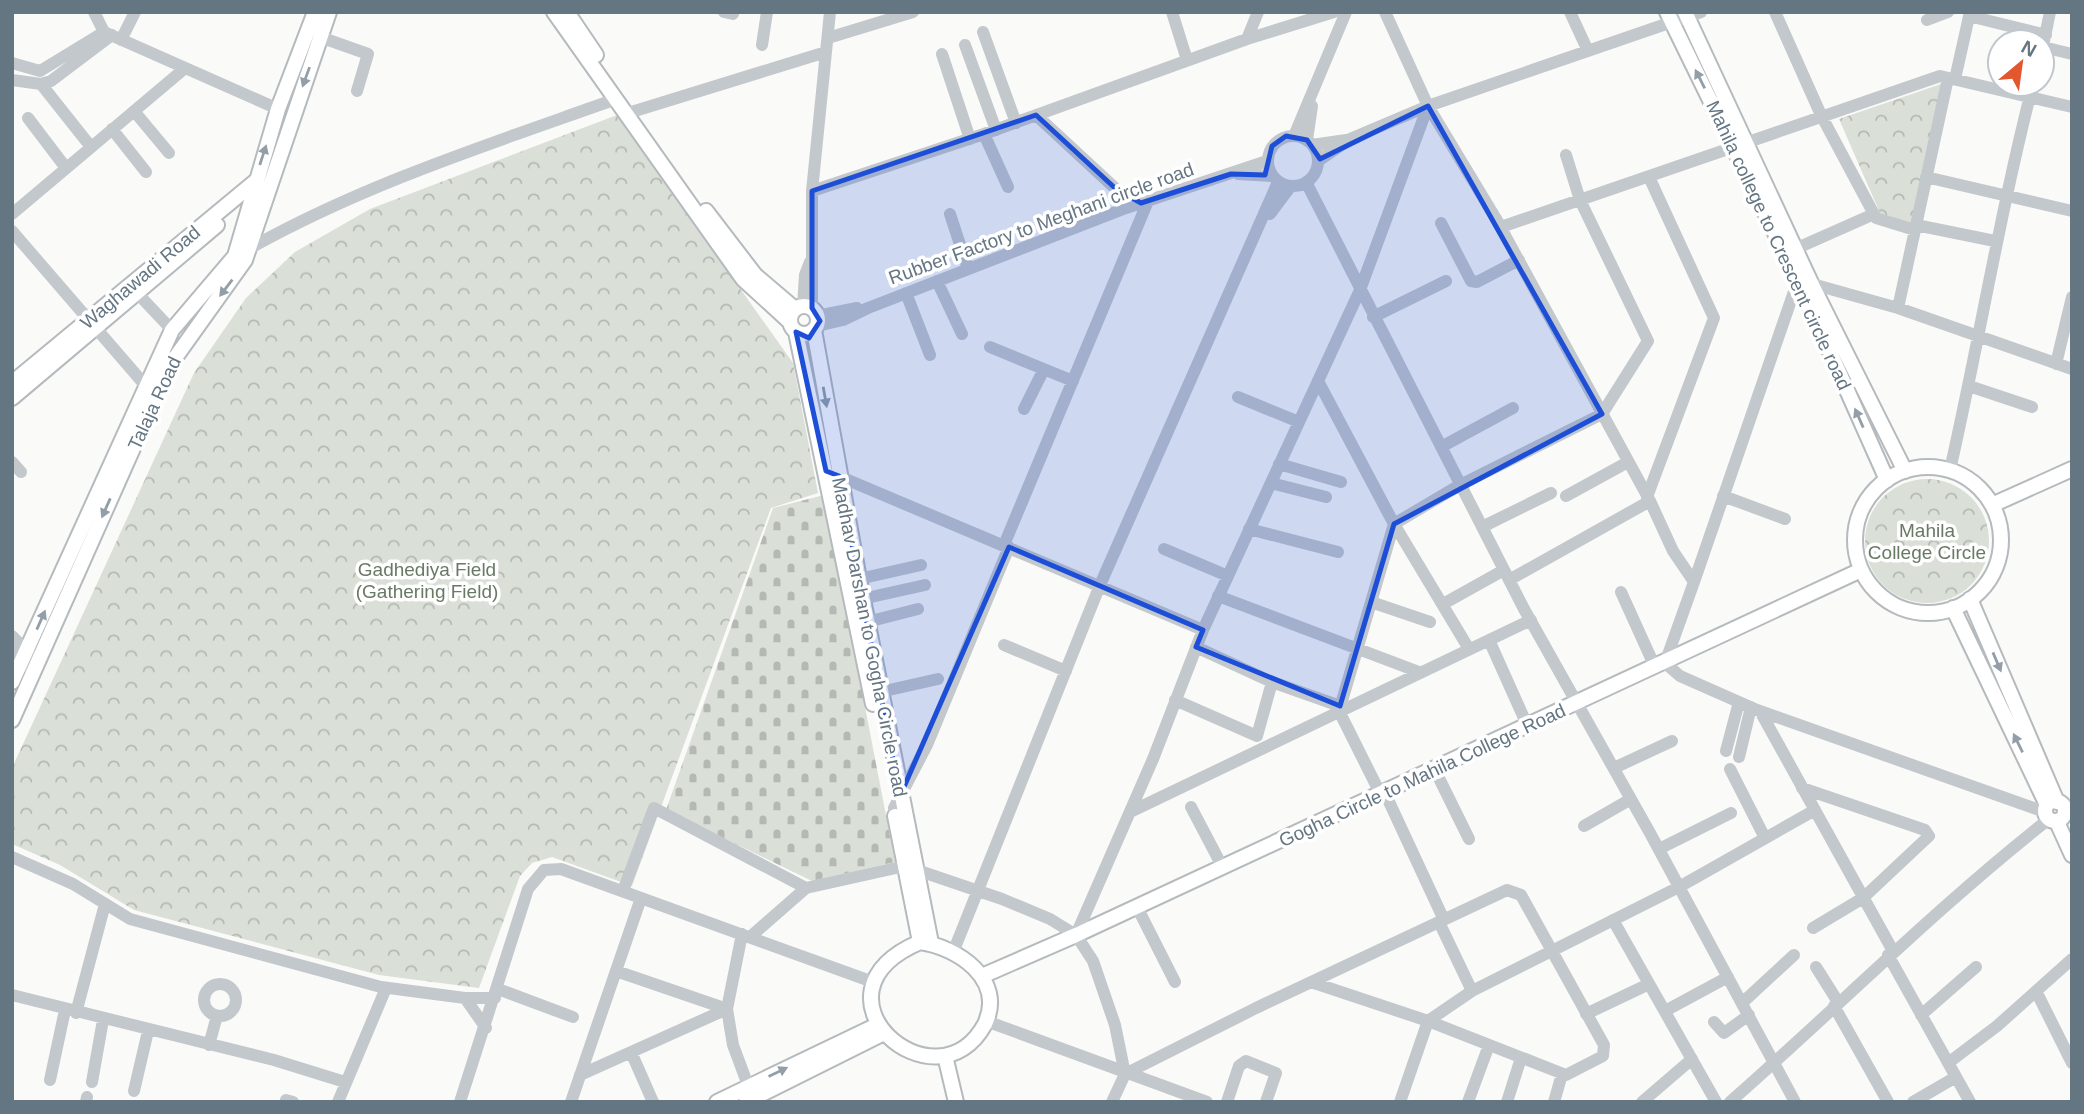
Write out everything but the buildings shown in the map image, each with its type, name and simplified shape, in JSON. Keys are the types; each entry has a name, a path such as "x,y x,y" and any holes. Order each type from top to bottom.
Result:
{"main road":[{"name":"Talaja Road","path":"151,392 175,355 239,271 249,248 278,109 316,12"},
{"name":"Talaja Road","path":"12,720 151,392 172,330 235,256 329,12"},
{"path":"554,12 616,99 629,112"},
{"path":"567,12 629,112 747,266 805,318"},
{"name":"Mahila college to Crescent circle road","path":"1691,14 1741,146 1805,283 1887,480"},
{"name":"Mahila college to Crescent circle road","path":"1669,18 1795,249 1805,283 1905,471"},
{"name":"Waghawadi Road","path":"12,383 138,294 261,188"},
{"name":"Waghawadi Road","path":"12,398 93,324 261,188"},
{"name":"Madhav Darshan to Gogha Circle road","path":"805,318 832,474 925,943"},
{"path":"1925,467 1950,470 1974,484 1992,505 2000,527 2000,551 1994,573 1980,592 1953,608 1938,613 1914,612 1892,604 1874,590 1861,570 1855,547 1856,524 1865,502 1887,480 1905,471 1925,467"},
{"path":"1992,505 2072,470"},
{"name":"Madhav Darshan to Gogha Circle road","path":"832,474 859,579 897,802"},
{"name":"Talaja Road","path":"12,682 20,654 113,477"},
{"name":"Gogha Circle to Mahila College Road","path":"982,976 1383,794 1861,570"},
{"path":"1970,599 2060,809 2072,855"},
{"path":"1953,608 2072,833"},
{"path":"925,943 954,950 982,976 988,999 986,1021 975,1040 946,1060 915,1059 895,1047 879,1030 869,999 873,982 893,956 925,943"},
{"path":"717,1102 751,1097 879,1030"},
{"path":"946,1060 956,1102"}],"street":[{"path":"94,12 112,36 278,109"},
{"path":"12,80 41,84 51,81 112,36 135,12"},
{"path":"762,45 767,12"},
{"path":"805,318 804,275 811,261 812,191 830,12"},
{"path":"828,38 913,12"},
{"path":"1172,12 1187,60"},
{"path":"1247,39 1258,12"},
{"path":"812,191 1016,123 1247,39 1334,12"},
{"path":"1307,182 1317,169 1318,160 1305,140 1313,91 1346,12"},
{"path":"1385,12 1427,106 1501,227 1940,76 1986,87"},
{"path":"1570,12 1588,51"},
{"path":"1775,12 1821,115 1876,218 1995,241"},
{"path":"1927,20 1948,12"},
{"path":"1318,160 1350,139 1427,106 1588,51 1669,18 1691,14"},
{"path":"1898,308 1926,177 1969,14 2004,28"},
{"path":"983,32 1016,123"},
{"path":"12,63 40,71 112,36"},
{"path":"320,37 368,54 357,91"},
{"path":"965,45 1008,187"},
{"path":"629,112 826,52"},
{"path":"942,54 970,139"},
{"path":"12,214 184,69"},
{"path":"41,84 91,147"},
{"path":"1950,470 1980,338 1995,241 2030,98"},
{"path":"2034,98 2072,107"},
{"path":"235,256 304,217 431,165 616,99"},
{"path":"1076,935 1130,812 1203,630 1360,290 1427,106"},
{"path":"134,111 169,153"},
{"path":"897,802 927,745 1144,202 1099,174 1036,115"},
{"path":"28,118 66,168"},
{"path":"112,129 146,172"},
{"path":"1281,181 1267,161 1272,146 1278,140 1350,139"},
{"path":"1340,708 1394,524 1460,485 1602,414 1648,341 1580,200 1566,155"},
{"name":"Rubber Factory to Meghani circle road","path":"805,318 868,308 1144,202 1267,161"},
{"path":"1231,174 1307,182"},
{"path":"1443,604 1507,575 1649,499 1714,318 1649,177"},
{"path":"1926,177 2072,211"},
{"path":"954,950 1100,585 1281,181"},
{"path":"1307,182 1373,317 1507,575 1795,1102"},
{"path":"950,214 968,269"},
{"path":"1795,249 1874,214"},
{"path":"1495,217 1649,499 1673,551 1694,582"},
{"path":"1441,223 1471,281 1477,282 1519,260"},
{"path":"12,232 151,392"},
{"path":"937,281 962,334"},
{"path":"1373,317 1446,281"},
{"path":"1660,665 1694,582 1723,496 1805,283 1898,308 2072,369"},
{"path":"906,293 930,355"},
{"path":"138,294 172,330"},
{"path":"2056,364 2072,298"},
{"path":"990,347 1073,381"},
{"path":"1024,409 1044,369"},
{"path":"1318,381 1394,524 1469,649"},
{"path":"1969,386 2032,407"},
{"path":"1238,397 1299,422"},
{"path":"1441,447 1513,408"},
{"path":"1566,496 1628,462"},
{"path":"1279,464 1341,482"},
{"path":"832,474 1203,630"},
{"path":"1270,483 1326,496"},
{"path":"1482,527 1551,493"},
{"path":"1723,496 1785,519"},
{"path":"1249,529 1339,552"},
{"path":"1164,549 1228,576"},
{"path":"859,579 920,565"},
{"path":"862,598 925,585"},
{"path":"1621,592 1660,665 1680,676 1750,707 2060,809"},
{"path":"1218,596 1419,672"},
{"path":"1371,602 1430,622"},
{"path":"867,622 918,609"},
{"path":"1130,812 1340,708 1531,620"},
{"path":"12,636 20,654 35,668"},
{"path":"1489,639 1528,727"},
{"path":"1004,645 1066,671"},
{"path":"1196,647 1272,682 1340,708 1383,794 1472,991"},
{"path":"880,692 938,680"},
{"path":"1175,700 1257,736 1272,682"},
{"path":"1726,751 1750,707"},
{"path":"1739,757 1750,707"},
{"path":"1750,707 1815,810 1863,898 1921,1015 1970,1102"},
{"path":"1614,768 1672,741"},
{"path":"1435,769 1469,839"},
{"path":"1730,769 1765,838"},
{"path":"1802,788 1928,833 1928,838 1863,898 1813,928"},
{"path":"1584,826 1631,799"},
{"path":"1191,807 1222,866"},
{"path":"623,891 654,808 806,888"},
{"path":"1730,1102 1890,953 2060,809"},
{"path":"1400,1102 1429,1021 1472,991 1679,887 1815,810"},
{"path":"1659,849 1731,813"},
{"path":"12,856 73,884 130,919 386,988 465,998 496,993 573,1017"},
{"path":"751,1097 733,1045 727,1009 746,936 806,888 911,868 1051,919 1076,935 1093,961 1115,1025 1125,1074 1112,1102"},
{"path":"460,1102 486,1028 528,889 544,870 561,869 873,982"},
{"path":"1125,1074 1311,982 1507,890 1514,890 1521,895 1604,1045 1603,1056 1570,1075 1562,1074 1429,1021 1311,982"},
{"path":"571,1102 641,898"},
{"path":"50,1080 105,904"},
{"path":"1137,907 1175,982"},
{"path":"1614,920 1716,1102"},
{"path":"1714,1023 1724,1033 1794,955"},
{"path":"1948,1063 1997,1026 2072,959"},
{"path":"1816,967 1888,1102"},
{"path":"1921,1015 1976,967"},
{"path":"616,971 727,1009"},
{"path":"1665,1010 1728,977"},
{"path":"1586,1014 1649,984"},
{"path":"338,1102 386,988"},
{"path":"2036,991 2071,1058"},
{"path":"12,995 345,1082"},
{"path":"465,998 486,1028"},
{"path":"580,1075 727,1009"},
{"path":"209,1045 217,1016"},
{"path":"92,1082 103,1020"},
{"path":"986,1021 1207,1102"},
{"path":"134,1091 148,1031"},
{"path":"1468,1102 1489,1045"},
{"path":"631,1052 653,1102"},
{"path":"1507,1102 1521,1058"},
{"path":"1650,1099 1692,1059"},
{"path":"1227,1102 1239,1066 1246,1061 1276,1073 1266,1102"},
{"path":"1554,1102 1562,1074"},
{"path":"1913,1102 1956,1077"}],"highlighted area":[{"path":"1428,106 1602,414 1394,524 1340,706 1196,647 1203,630 1009,547 900,796 839,476 826,471 796,332 809,338 820,321 812,308 812,191 1036,115 1116,189 1141,203 1231,174 1265,175 1272,146 1286,136 1307,140 1320,159"}],"green space":[{"path":"1941,84 1911,223 1880,213 1839,119"},
{"name":"Gadhediya Field (Gathering Field)","path":"617,115 793,363 818,493 771,508 632,886 552,857 532,863 520,876 479,988 379,975 134,910 60,865 12,844 12,768 194,373 246,298 295,252 370,209"},
{"name":"Mahila College Circle","path":"1927,479 1951,483 1971,497 1985,517 1989,541 1985,565 1971,585 1951,599 1927,603 1903,599 1883,585 1869,565 1865,541 1869,517 1883,497 1903,483"},
{"path":"824,495 895,862 812,881 666,810 773,508"}]}
